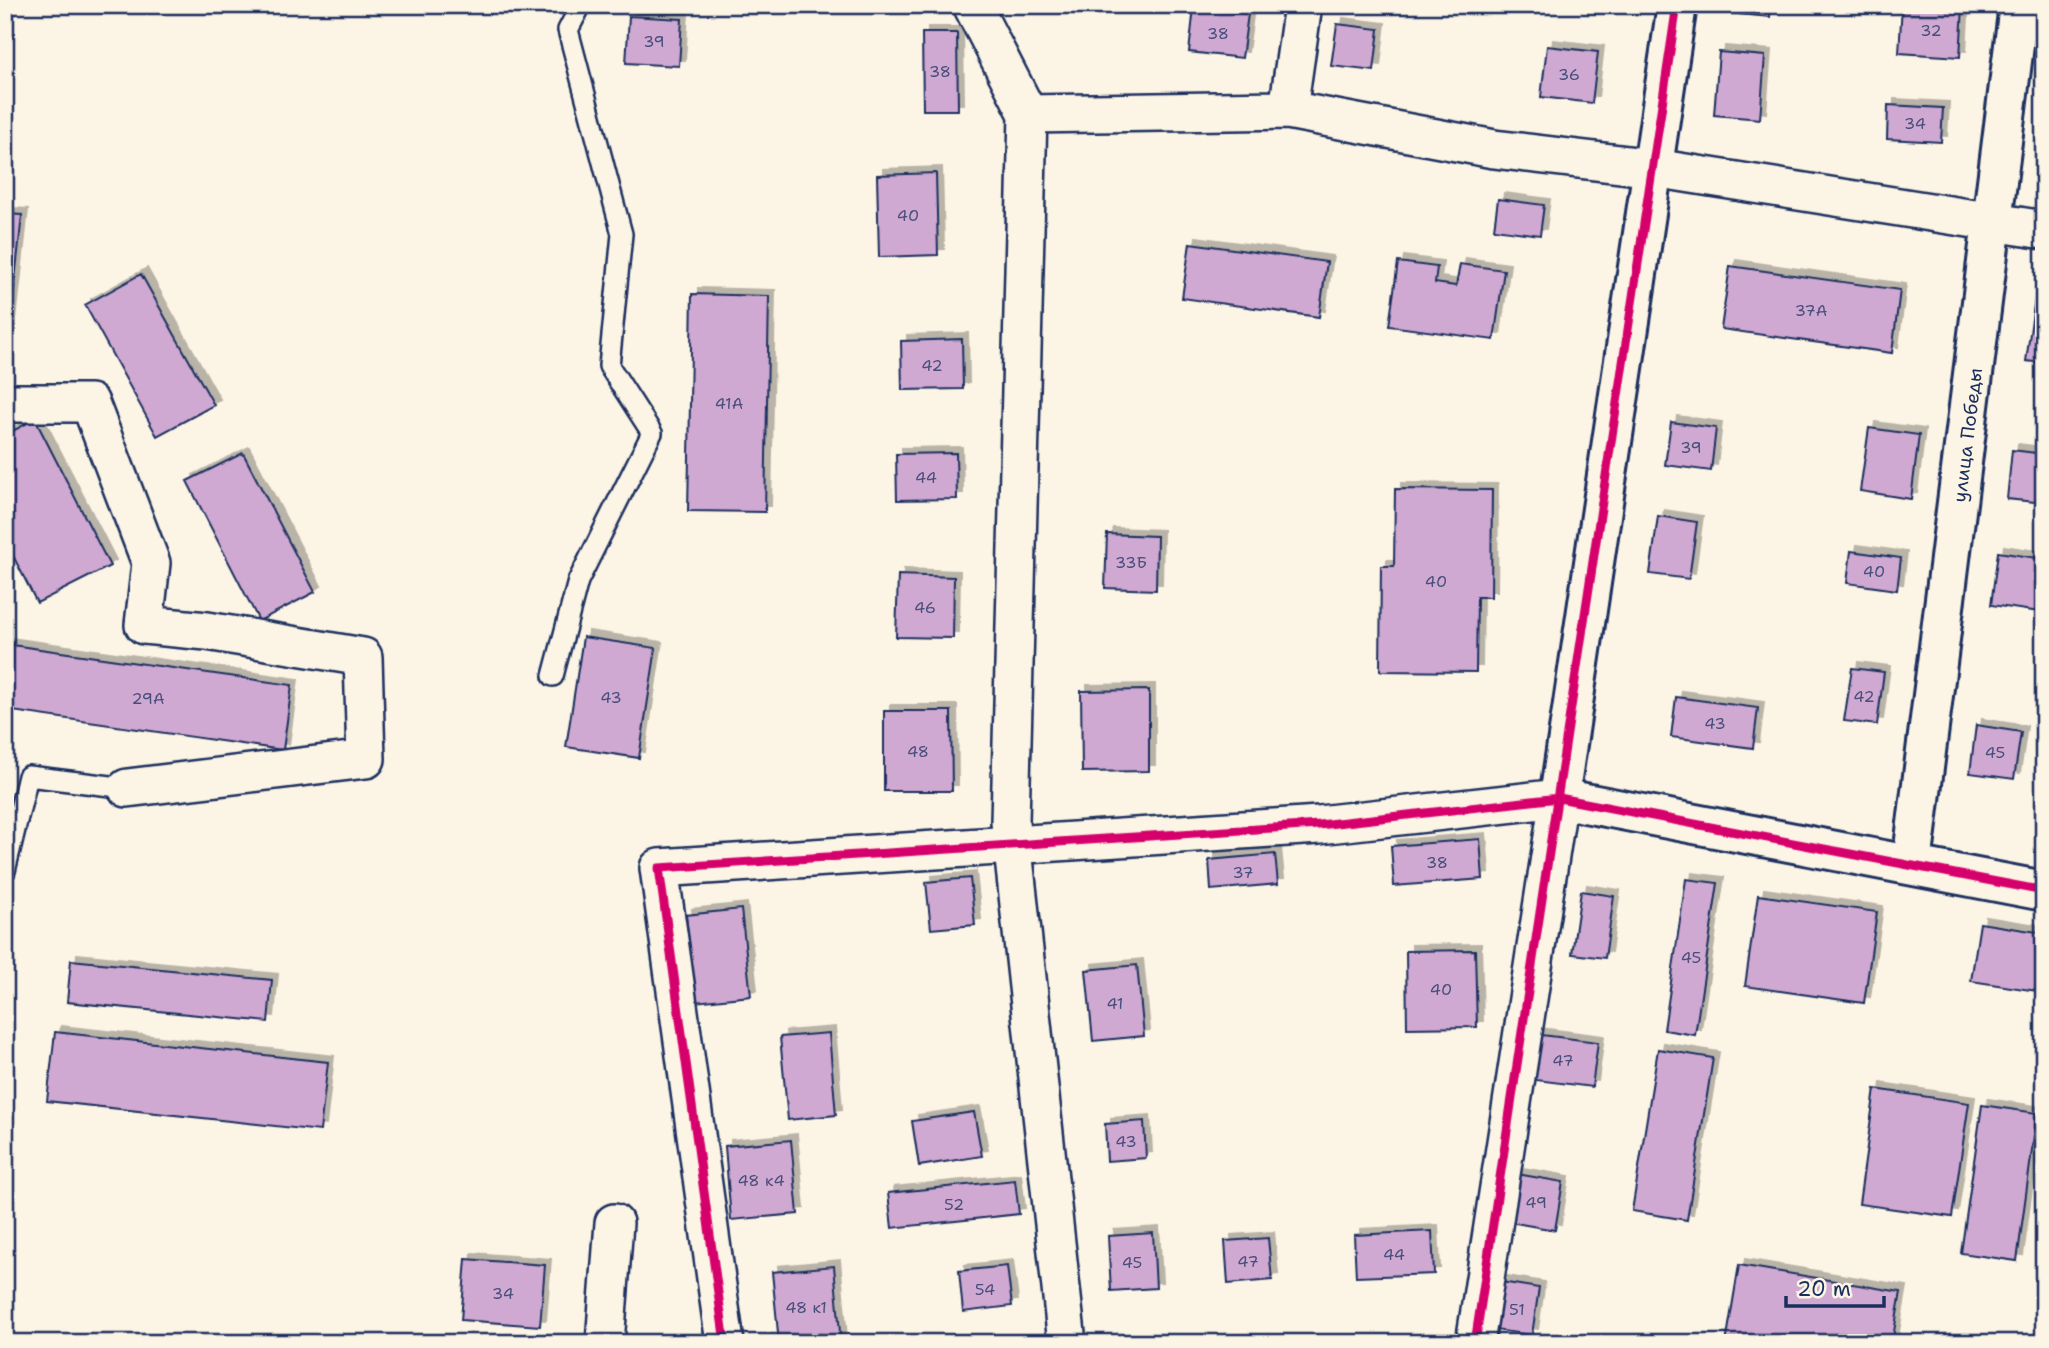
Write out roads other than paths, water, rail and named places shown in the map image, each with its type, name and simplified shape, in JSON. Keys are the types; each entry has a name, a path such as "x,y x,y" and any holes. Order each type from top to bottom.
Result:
{"street":[{"path":"972,5 1028,114 1010,822 1067,1343"},
{"path":"1288,110 1303,5"},
{"path":"1475,1343 1677,5"},
{"name":"улица Победы","path":"1912,864 1994,223 2019,5"},
{"path":"1028,114 1288,110 1494,149 1654,167 2044,230"},
{"path":"5,403 90,403 151,563 144,625 207,631 363,657 366,759 127,788"},
{"path":"725,1343 659,868 1319,825 1559,798 2044,891"},
{"path":"606,1343 614,1223"}],"lane":[{"path":"553,676 578,581 652,433 609,366 622,234 568,30 581,5"},
{"path":"5,871 28,776 127,788"}]}
